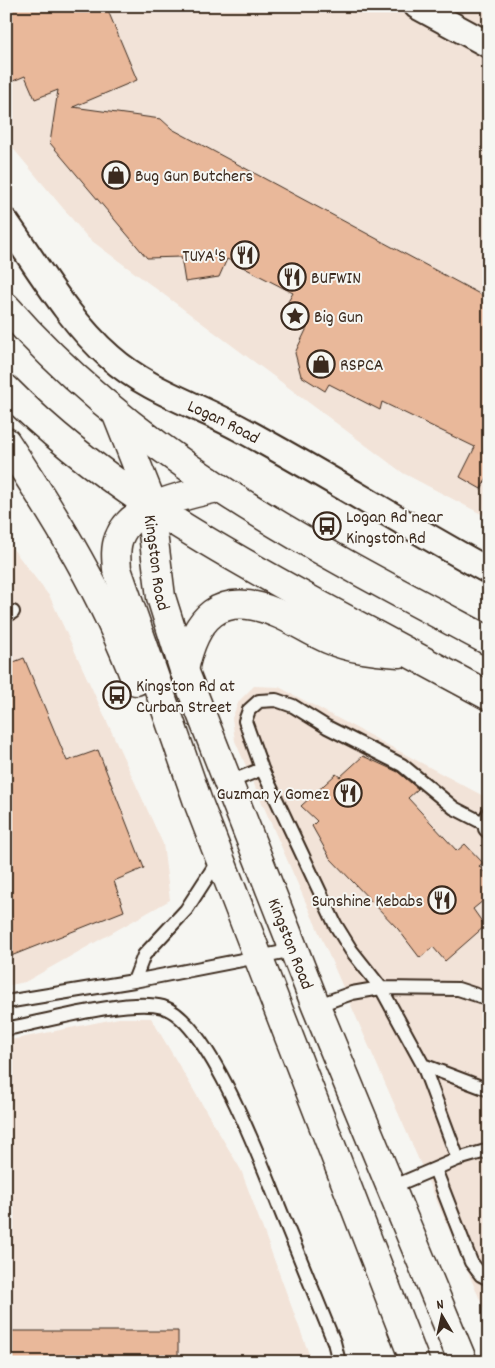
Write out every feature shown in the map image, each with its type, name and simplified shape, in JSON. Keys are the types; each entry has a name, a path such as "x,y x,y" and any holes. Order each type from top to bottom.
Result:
{"main road":[{"path":"6,307 49,352 117,415 217,488 324,552 489,641"},
{"path":"6,389 81,458 152,508 223,552 489,696"},
{"path":"117,415 140,468 152,508"},
{"path":"6,442 43,499 93,583 124,651 166,756 198,802"},
{"path":"152,508 181,496 217,488"},
{"name":"Kingston Road","path":"415,1362 219,858 117,569 116,551 122,532 133,520 152,508 161,597 184,670 316,1006 464,1362"},
{"path":"184,670 193,637 201,622 217,609 237,604 253,606 273,612 346,646 376,651 410,653"}],"street":[{"path":"417,6 489,45"},
{"name":"Logan Road","path":"6,222 78,322 100,348 124,369 165,394 246,431 489,571"}],"lane":[{"path":"458,1159 423,1065 381,988 351,950 335,924 262,769 246,721 249,710 259,701 276,700 402,765 454,808 488,823"},
{"path":"227,783 262,769"},
{"path":"134,981 144,954 186,910 219,858"},
{"path":"6,1002 134,981 294,950"},
{"path":"316,1006 352,993 381,988 458,990 489,999"},
{"path":"6,1029 123,1006 146,1005 164,1007 184,1019 214,1063 245,1123 334,1342 338,1362"},
{"path":"423,1065 489,1090"},
{"path":"392,1187 458,1159 489,1150"},
{"path":"435,1169 472,1262 481,1275 489,1279"}],"shaded area":[{"path":"6,6 489,6 489,518 403,473 88,238 6,140"},
{"path":"6,540 50,597 163,844 170,900 25,982 6,986"},
{"path":"254,686 279,687 489,799 489,1320 235,741 232,718 239,701"},
{"path":"119,1018 151,1018 241,1170 312,1362 6,1362 6,1041"}],"building":[{"path":"6,6 106,6 137,80 73,107 161,119 172,129 489,299 489,474 481,489 460,477 475,447 382,402 380,410 329,384 325,391 301,376 295,353 307,328 281,314 293,293 227,259 219,277 185,282 181,257 147,258 50,143 58,90 35,99 25,76 6,84"},
{"path":"24,658 67,761 98,750 144,868 114,881 124,911 6,958 6,665"},
{"path":"363,756 398,772 418,789 408,798 457,851 465,844 483,863 479,866 489,878 489,896 473,909 485,926 445,961 433,947 420,958 398,929 330,858 312,826 317,821 301,806 336,774 340,777"},
{"path":"6,1331 178,1331 178,1362 6,1362"}],"place":[{"name":"Bug Gun Butchers","path":"116,175"},
{"name":"TUYA'S","path":"245,255"},
{"name":"BUFWIN","path":"292,277"},
{"name":"Big Gun","path":"295,316"},
{"name":"RSPCA","path":"321,364"},
{"name":"Logan Rd near Kingston Rd","path":"327,526"},
{"name":"Kingston Rd at Curban Street","path":"117,695"},
{"name":"Guzman y Gomez","path":"348,793"},
{"name":"Sunshine Kebabs","path":"442,900"}]}
